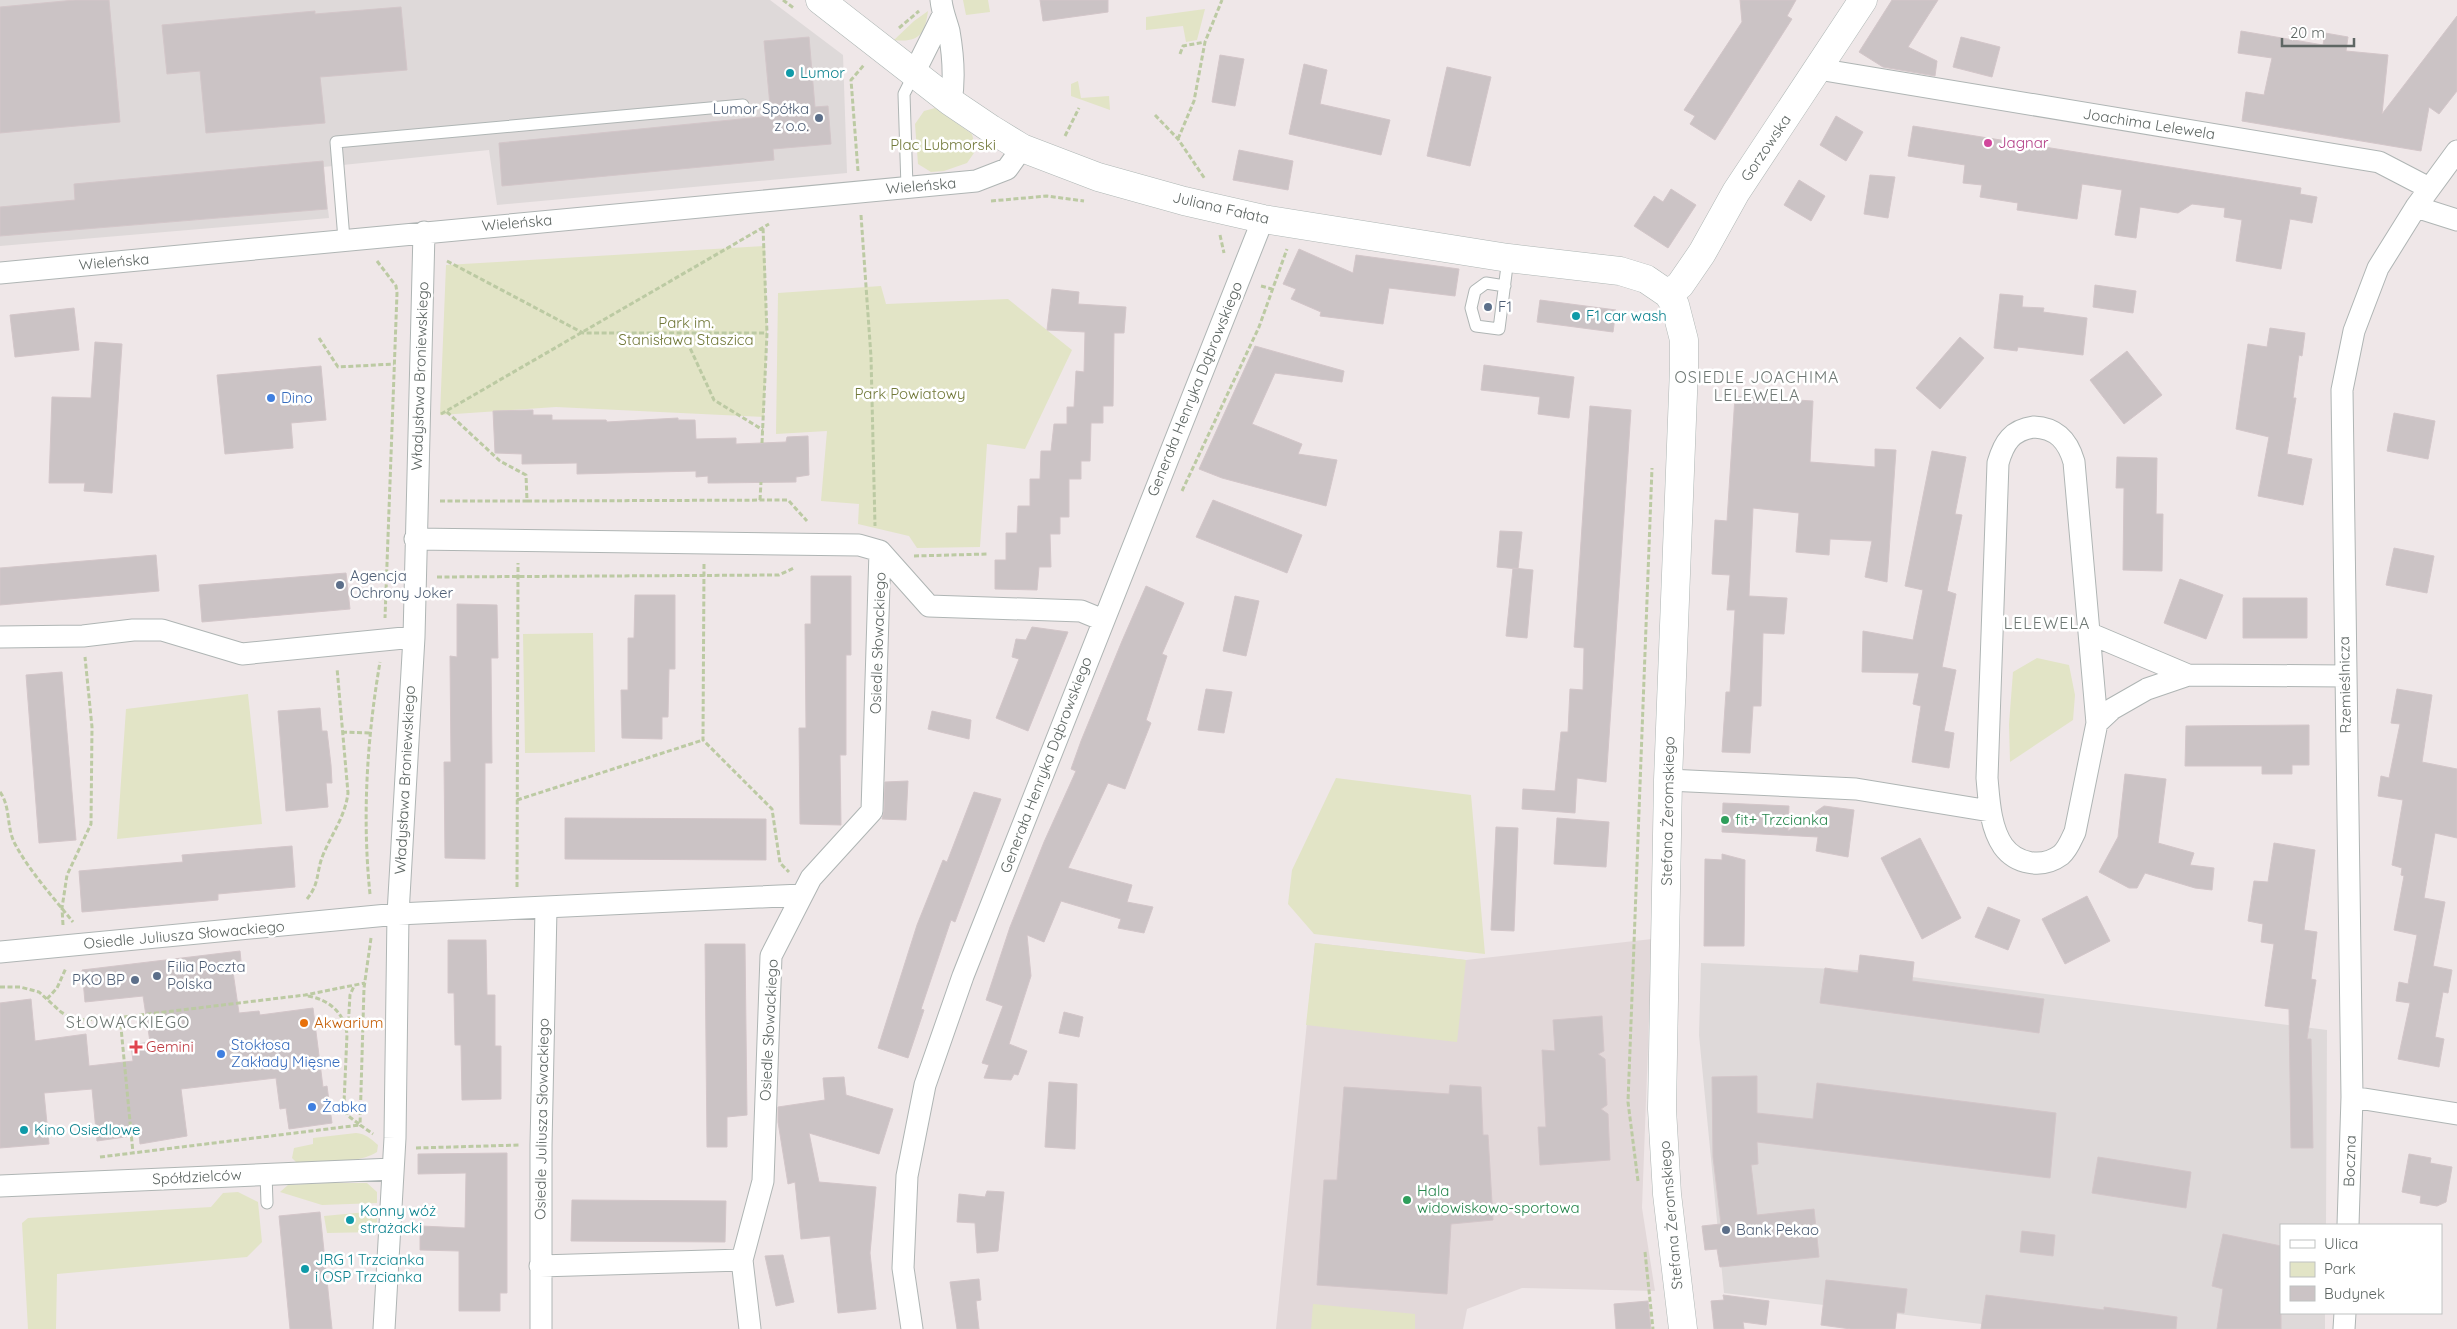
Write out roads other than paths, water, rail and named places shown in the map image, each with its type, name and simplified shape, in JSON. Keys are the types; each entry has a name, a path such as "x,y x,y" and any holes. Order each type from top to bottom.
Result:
{"main road":[{"name":"Juliana Fałata","path":"820,0 951,102 1022,148 1126,186 1263,219 1508,258 1620,271 1646,279 1668,294"},
{"name":"Gorzowska","path":"1668,294 1680,285 1702,254 1736,192 1862,0"},
{"name":"Stefana Żeromskiego","path":"1668,294 1679,317 1684,349 1668,780 1662,1109 1667,1194 1683,1329"}],"street":[{"path":"914,73 937,7"},
{"path":"937,7 949,31 954,85 951,102"},
{"name":"Joachima Lelewela","path":"1818,69 2378,162 2430,188"},
{"name":"Wieleńska","path":"0,273 976,182 1007,169 1022,148"},
{"path":"2430,188 2457,151"},
{"name":"Rzemieślnicza","path":"2352,1097 2342,390 2354,330 2378,268 2430,188"},
{"path":"2416,207 2457,220"},
{"name":"Generała Henryka Dąbrowskiego","path":"912,1329 904,1268 907,1176 925,1085 963,976 1263,219"},
{"name":"Władysława Broniewskiego","path":"384,1329 393,1169 404,1143 398,914 414,637 425,539 424,232"},
{"path":"2044,427 2054,431 2063,438 2070,448 2074,462 2091,634 2097,723 2075,832 2069,846 2060,855 2040,863 2020,860 2010,854 2002,844 1990,811 1987,778 1998,463 2003,447 2009,437 2025,428 2044,427"},
{"path":"425,539 859,545 885,556 929,606 1081,611 1103,620"},
{"name":"Osiedle Słowackiego","path":"750,1329 742,1260 763,1181 770,956 811,878 872,811 885,556"},
{"path":"0,637 84,636 133,630 162,630 242,654 414,637"},
{"path":"2091,634 2188,675"},
{"path":"2097,723 2112,709 2147,688 2188,675 2345,676"},
{"path":"1668,780 1856,788 1990,811"},
{"name":"Osiedle Juliusza Słowackiego","path":"0,952 73,937 398,914 546,909 804,891"},
{"name":"Osiedle Juliusza Słowackiego","path":"541,1329 541,1145 546,909"},
{"path":"2352,1097 2457,1114"},
{"name":"Boczna","path":"2348,1224 2352,1097"},
{"name":"Spółdzielców","path":"0,1186 393,1169"},
{"path":"540,1266 742,1260"},
{"path":"2344,1329 2345,1314"}],"lane":[{"path":"907,188 904,94 914,73"},
{"path":"353,239 336,142 743,104"},
{"path":"1505,286 1508,258"},
{"path":"266,1174 267,1203"}],"place":[{"name":"Lumor","path":"790,73"},
{"name":"Lumor Spółka z o.o.","path":"819,118"},
{"name":"Jagnar","path":"1988,143"},
{"name":"F1","path":"1488,307"},
{"name":"F1 car wash","path":"1576,316"},
{"name":"Dino","path":"271,398"},
{"name":"Agencja Ochrony Joker","path":"340,585"},
{"name":"fit+ Trzcianka","path":"1725,820"},
{"name":"Filia Poczta Polska","path":"157,976"},
{"name":"PKO BP","path":"135,980"},
{"name":"Akwarium","path":"304,1023"},
{"name":"Gemini","path":"136,1047"},
{"name":"Stokłosa Zakłady Mięsne","path":"221,1054"},
{"name":"Żabka","path":"312,1107"},
{"name":"Kino Osiedlowe","path":"24,1130"},
{"name":"Hala widowiskowo-sportowa","path":"1407,1200"},
{"name":"Konny wóż strażacki","path":"350,1220"},
{"name":"Bank Pekao","path":"1726,1230"},
{"name":"JRG 1 Trzcianka i OSP Trzcianka","path":"305,1269"}],"district":[{"name":"OSIEDLE JOACHIMA LELEWELA","path":"1757,386"},
{"name":"LELEWELA","path":"2047,623"},
{"name":"SŁOWACKIEGO","path":"128,1022"}],"park label":[{"name":"Plac Lubmorski","path":"943,145"},
{"name":"Park im. Stanisława Staszica","path":"686,332"},
{"name":"Park Powiatowy","path":"910,394"}]}
